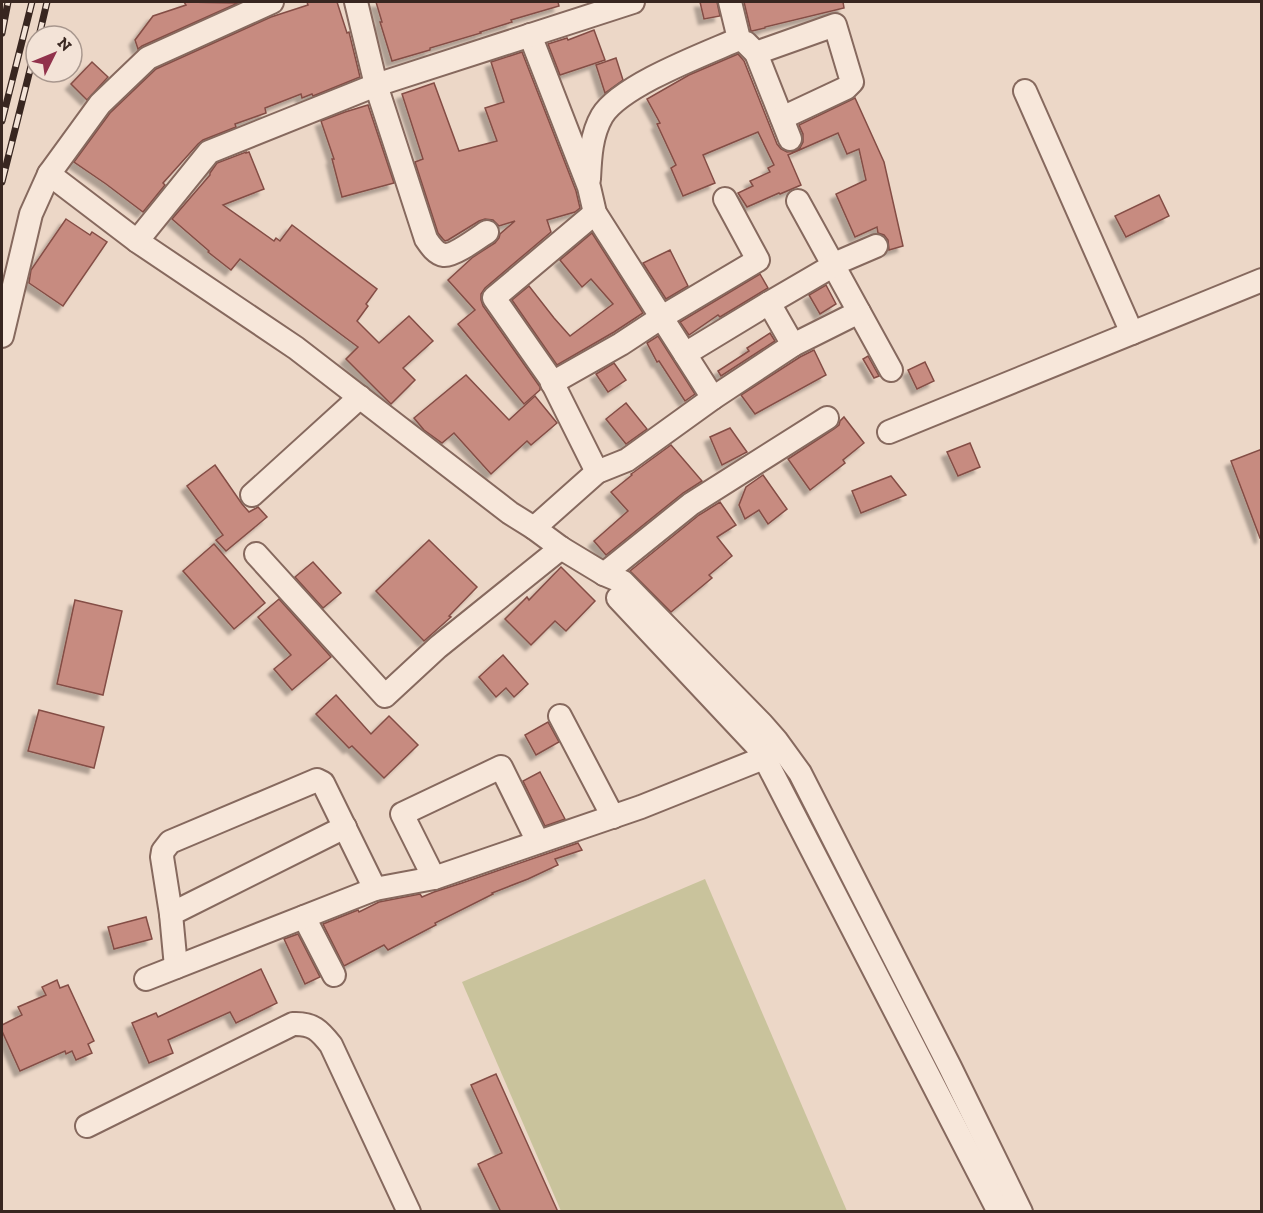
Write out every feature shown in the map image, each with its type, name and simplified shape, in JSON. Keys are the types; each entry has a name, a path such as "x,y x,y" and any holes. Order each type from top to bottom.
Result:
{"street":[{"path":"2,336 31,214 50,174 100,104 148,58 272,2"},
{"path":"356,2 376,85 426,239 434,250 443,255 451,254 487,232"},
{"path":"136,241 208,152 376,85 633,2"},
{"path":"730,2 739,39 748,44 756,53 786,128 852,82 835,25 756,53"},
{"path":"531,35 589,187 595,213 713,398"},
{"path":"589,187 595,134 603,116 614,102 624,94 669,70 739,39"},
{"path":"1025,91 1132,333"},
{"path":"50,174 136,241 296,348 510,513 604,574 612,592 756,745 774,754 994,1179 1021,1212"},
{"path":"552,383 621,344 758,260 725,199"},
{"path":"798,201 891,370"},
{"path":"595,213 494,298 552,383 597,472"},
{"path":"685,354 834,265 876,246"},
{"path":"889,432 1262,280"},
{"path":"769,303 793,345"},
{"path":"534,528 597,472 627,460 713,398 793,345 859,312"},
{"path":"252,495 360,397"},
{"path":"604,574 692,504 827,418"},
{"path":"256,554 385,696 438,647 561,548"},
{"path":"560,716 613,817"},
{"path":"146,979 375,889 434,878 652,803 774,754"},
{"path":"434,878 402,814 501,766 538,842"},
{"path":"176,967 163,851 170,842 317,780 323,783 375,889"},
{"path":"171,914 345,827"},
{"path":"304,917 334,975"},
{"path":"87,1126 293,1023 305,1023 320,1031 331,1046 409,1212"},
{"path":"994,1179 999,1212"}],"shaded area":[{"path":"705,879 847,1211 561,1211 462,982"}],"building":[{"path":"184,2 238,3 138,49 135,40 153,16 186,5"},
{"path":"307,2 337,2 347,33 349,32 360,77 313,96 312,94 302,98 301,94 265,108 266,113 235,124 236,127 203,140 163,183 165,185 143,212 74,162 110,113 156,69 271,17 308,5"},
{"path":"376,2 558,2 559,6 392,61"},
{"path":"700,2 717,2 720,16 704,19"},
{"path":"744,2 843,2 844,8 751,31"},
{"path":"594,30 605,60 560,75 548,44 567,38 568,40"},
{"path":"522,52 576,191 580,208 575,212 547,220 551,232 485,288 481,294 483,306 540,387 540,390 524,404 458,324 475,310 448,280 473,257 495,243 500,234 515,221 499,226 493,220 485,219 448,240 443,239 438,233 415,162 423,159 402,94 434,83 459,151 497,141 485,108 504,102 491,62"},
{"path":"738,54 744,61 777,144 787,152 800,148 803,142 803,134 799,125 855,98 884,162 903,246 889,250 888,240 884,235 878,233 877,227 855,237 836,194 866,180 859,149 847,154 838,133 788,155 801,185 780,194 747,207 738,193 753,186 750,181 770,172 768,168 774,165 758,132 703,155 715,183 683,196 671,168 676,165 657,124 660,123 647,99 689,75"},
{"path":"616,58 623,80 605,93 596,65"},
{"path":"92,62 108,77 87,100 71,84 84,84 84,70"},
{"path":"368,105 394,183 342,197 332,159 334,159 321,121"},
{"path":"249,152 264,189 223,205 274,241 276,238 280,241 292,225 377,289 357,321 379,343 409,316 433,341 403,368 415,380 391,404 346,359 358,347 240,259 231,270 172,219 210,175 217,163"},
{"path":"1159,195 1169,216 1126,237 1115,216"},
{"path":"66,219 90,235 92,232 107,242 63,306 29,283 31,270"},
{"path":"592,233 643,313 557,365 512,300 529,286 570,336 613,304 591,279 582,287 560,260"},
{"path":"670,250 688,286 666,299 643,263"},
{"path":"760,274 768,288 720,317 718,315 689,335 680,322"},
{"path":"826,285 836,304 820,314 809,295"},
{"path":"770,333 775,341 721,376 718,371 749,351 747,348"},
{"path":"658,336 695,394 685,401 659,361 657,362 647,343"},
{"path":"814,350 826,375 755,414 741,395"},
{"path":"868,356 879,376 874,378 863,359"},
{"path":"925,362 934,381 917,389 908,370"},
{"path":"614,363 626,380 608,392 596,374"},
{"path":"466,375 509,420 535,396 557,423 531,445 527,441 491,474 454,433 442,443 424,430 414,418"},
{"path":"626,403 647,429 626,444 606,419"},
{"path":"844,417 864,443 843,460 845,463 810,490 788,459 834,429"},
{"path":"730,428 747,452 722,465 710,437"},
{"path":"970,443 980,467 958,476 947,452"},
{"path":"671,445 702,481 683,493 606,555 594,541 628,511 611,492 631,474"},
{"path":"1262,449 1262,537 1260,538 1231,461"},
{"path":"215,465 249,512 258,507 267,517 226,551 216,540 223,535 187,486"},
{"path":"763,475 787,509 768,524 759,510 745,519 739,505 746,487"},
{"path":"891,476 906,495 861,513 852,491"},
{"path":"720,502 736,525 717,537 732,556 709,575 712,578 671,612 630,571 699,515"},
{"path":"429,540 477,587 449,616 451,617 424,641 376,591"},
{"path":"214,544 265,603 234,629 183,571"},
{"path":"313,562 341,593 323,608 295,577"},
{"path":"561,567 595,601 566,631 555,621 531,645 505,619 527,597 529,600"},
{"path":"279,599 331,657 292,690 274,669 291,655 258,617"},
{"path":"75,600 122,611 103,695 57,684"},
{"path":"503,655 528,684 514,697 506,688 496,697 479,677"},
{"path":"336,695 371,734 389,716 418,745 384,778 352,746 349,748 316,714"},
{"path":"39,710 104,727 94,768 28,751"},
{"path":"548,722 559,742 536,755 525,735"},
{"path":"540,772 565,819 545,826 523,781"},
{"path":"578,843 582,850 555,859 558,865 492,893 388,950 384,945 344,966 323,924 358,910 359,912 379,902 420,894 422,897"},
{"path":"146,917 152,939 114,949 108,927"},
{"path":"298,934 320,977 305,984 284,939"},
{"path":"261,969 277,1003 236,1023 230,1012 168,1040 173,1053 149,1063 132,1023 156,1013 158,1017"},
{"path":"57,980 60,988 68,985 94,1041 88,1044 92,1053 76,1060 72,1051 66,1054 65,1051 20,1071 2,1031 2,1025 22,1015 18,1007 46,995 42,987"},
{"path":"496,1074 558,1212 501,1212 478,1164 502,1153 471,1085"}],"railway":[{"path":"2,33 8,2"},
{"path":"2,121 32,2"},
{"path":"42,24 47,2"},
{"path":"2,182 26,84"}]}
